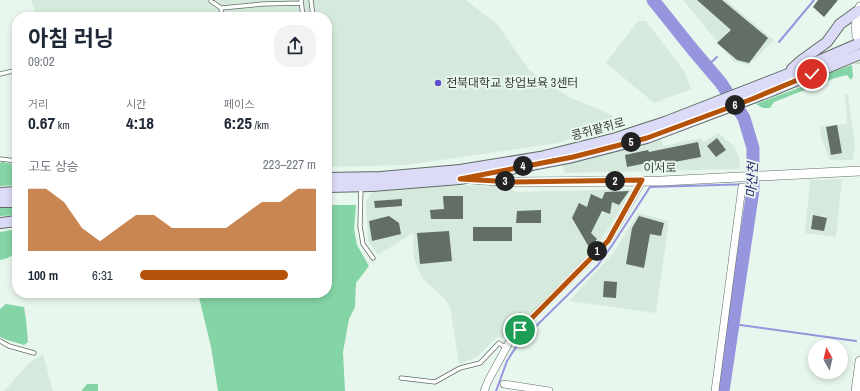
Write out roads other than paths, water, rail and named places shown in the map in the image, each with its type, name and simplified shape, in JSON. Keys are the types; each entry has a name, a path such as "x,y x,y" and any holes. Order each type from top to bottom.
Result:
{"main road":[{"path":"788,74 799,63 827,42 840,24 859,9"},
{"name":"콩쥐팥쥐로","path":"749,94 859,40"},
{"name":"콩쥐팥쥐로","path":"332,187 460,179 573,157 647,138 716,107 860,54"},
{"name":"콩쥐팥쥐로","path":"332,178 381,177 460,170 540,157 616,138 716,107"},
{"path":"0,193 12,192"},
{"path":"0,202 12,202"},
{"path":"0,223 12,222"}],"street":[{"path":"859,9 856,24 859,40"},
{"name":"이서로","path":"460,179 515,182 669,180 860,171"},
{"path":"484,391 511,339 608,241 642,180"},
{"path":"715,391 742,187"},
{"path":"856,391 860,361"},
{"path":"504,384 550,391"}],"lane":[{"path":"210,0 221,8 263,2 301,1 302,12"},
{"path":"311,0 312,12"},
{"path":"221,8 221,12"},
{"path":"0,74 12,71"},
{"path":"0,159 12,160"},
{"path":"361,186 360,226 363,244 373,258"},
{"path":"0,341 9,346 34,353"},
{"path":"401,378 435,382 460,368 480,363 499,343 506,348"}],"waterway":[{"name":"마산천","path":"653,0 721,83 744,118 753,148 753,190 723,391"},
{"path":"779,42 814,0"},
{"path":"707,66 717,57"},
{"path":"496,391 507,361 518,344 598,265 650,187 753,184"},
{"path":"733,324 856,341"}],"tunnel":[{"path":"858,49 860,64"}],"place":[{"name":"전북대학교 창업보육 3센터","path":"438,83"}]}
